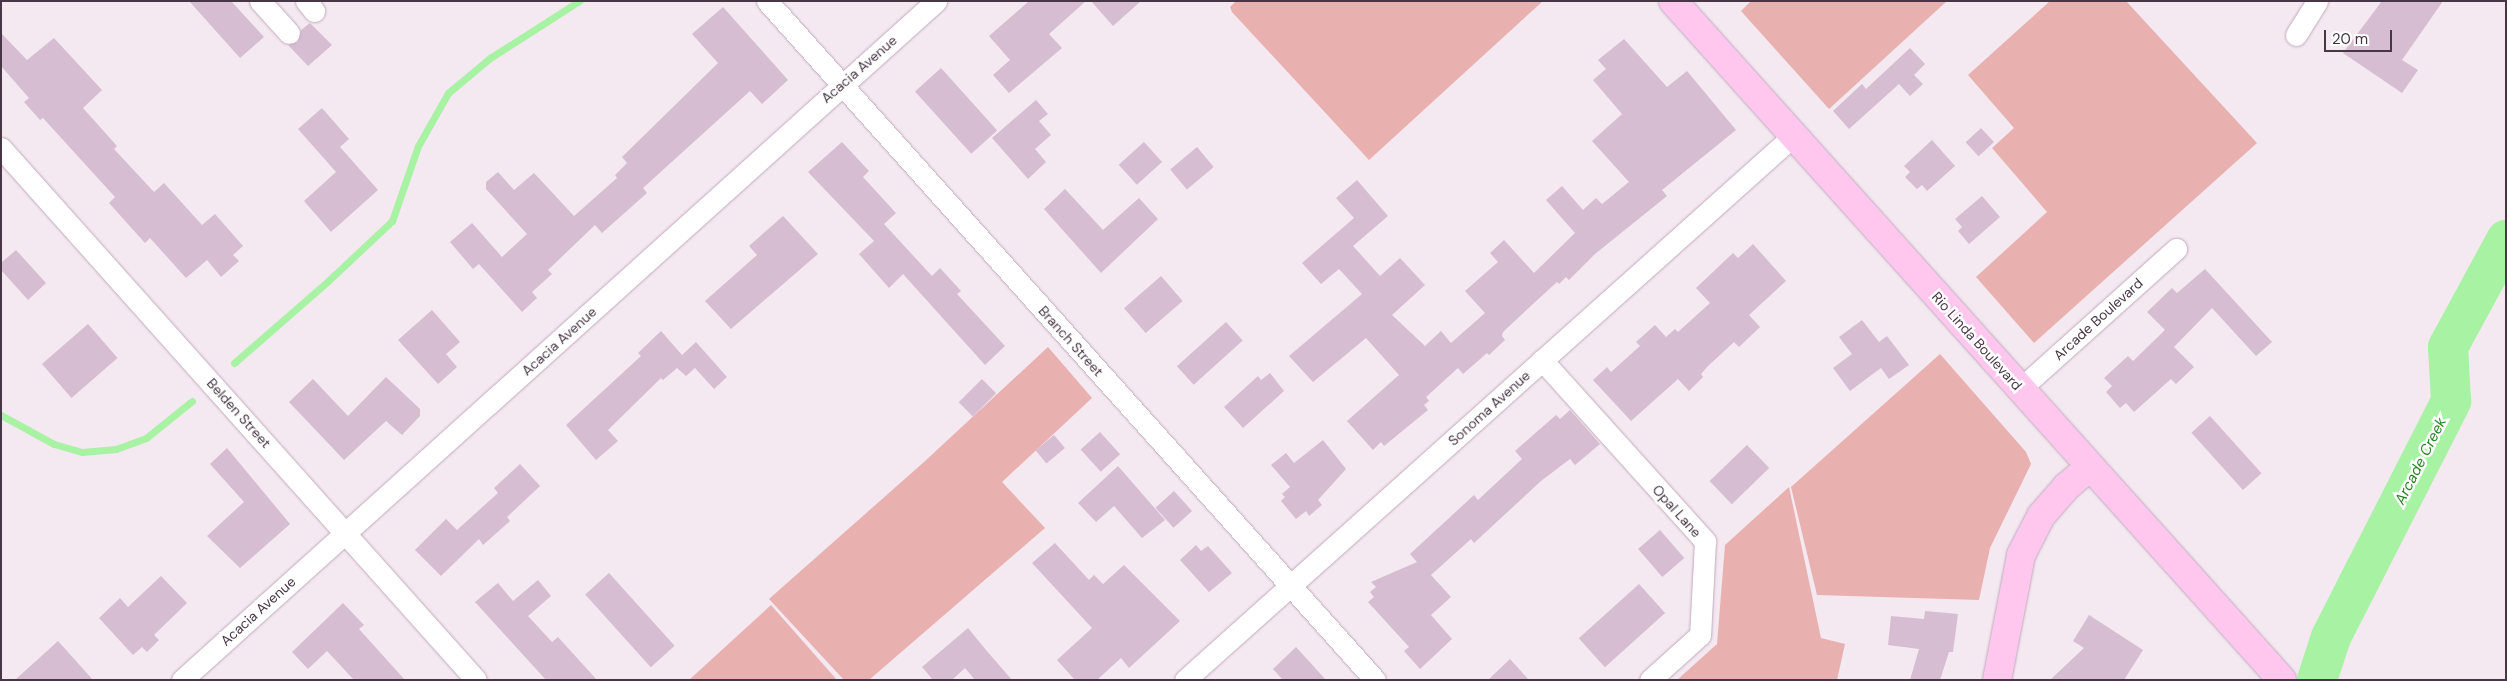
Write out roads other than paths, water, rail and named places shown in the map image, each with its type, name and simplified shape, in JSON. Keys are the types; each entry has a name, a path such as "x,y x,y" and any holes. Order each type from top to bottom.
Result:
{"main road":[{"name":"Rio Linda Boulevard","path":"1673,1 1792,136 2282,680"},
{"path":"1997,680 2021,555 2041,516 2066,487 2090,466"}],"street":[{"name":"Branch Street","path":"767,1 1375,680"},
{"name":"Acacia Avenue","path":"182,680 841,84 936,1"},
{"path":"2296,36 2317,1"},
{"path":"267,3 289,34"},
{"name":"Sonoma Avenue","path":"1185,680 1792,136"},
{"name":"Belden Street","path":"1,148 346,532 476,680"},
{"name":"Arcade Boulevard","path":"2020,389 2176,249"},
{"name":"Opal Lane","path":"1542,360 1704,541 1700,635 1650,680"}],"waterway":[{"path":"234,363 328,281 392,221 418,146 448,93 490,58 579,1"},
{"name":"Arcade Creek","path":"2317,680 2331,637 2451,401 2448,347 2506,240"},
{"path":"1,415 54,444 82,452 116,449 146,438 192,401"}]}
